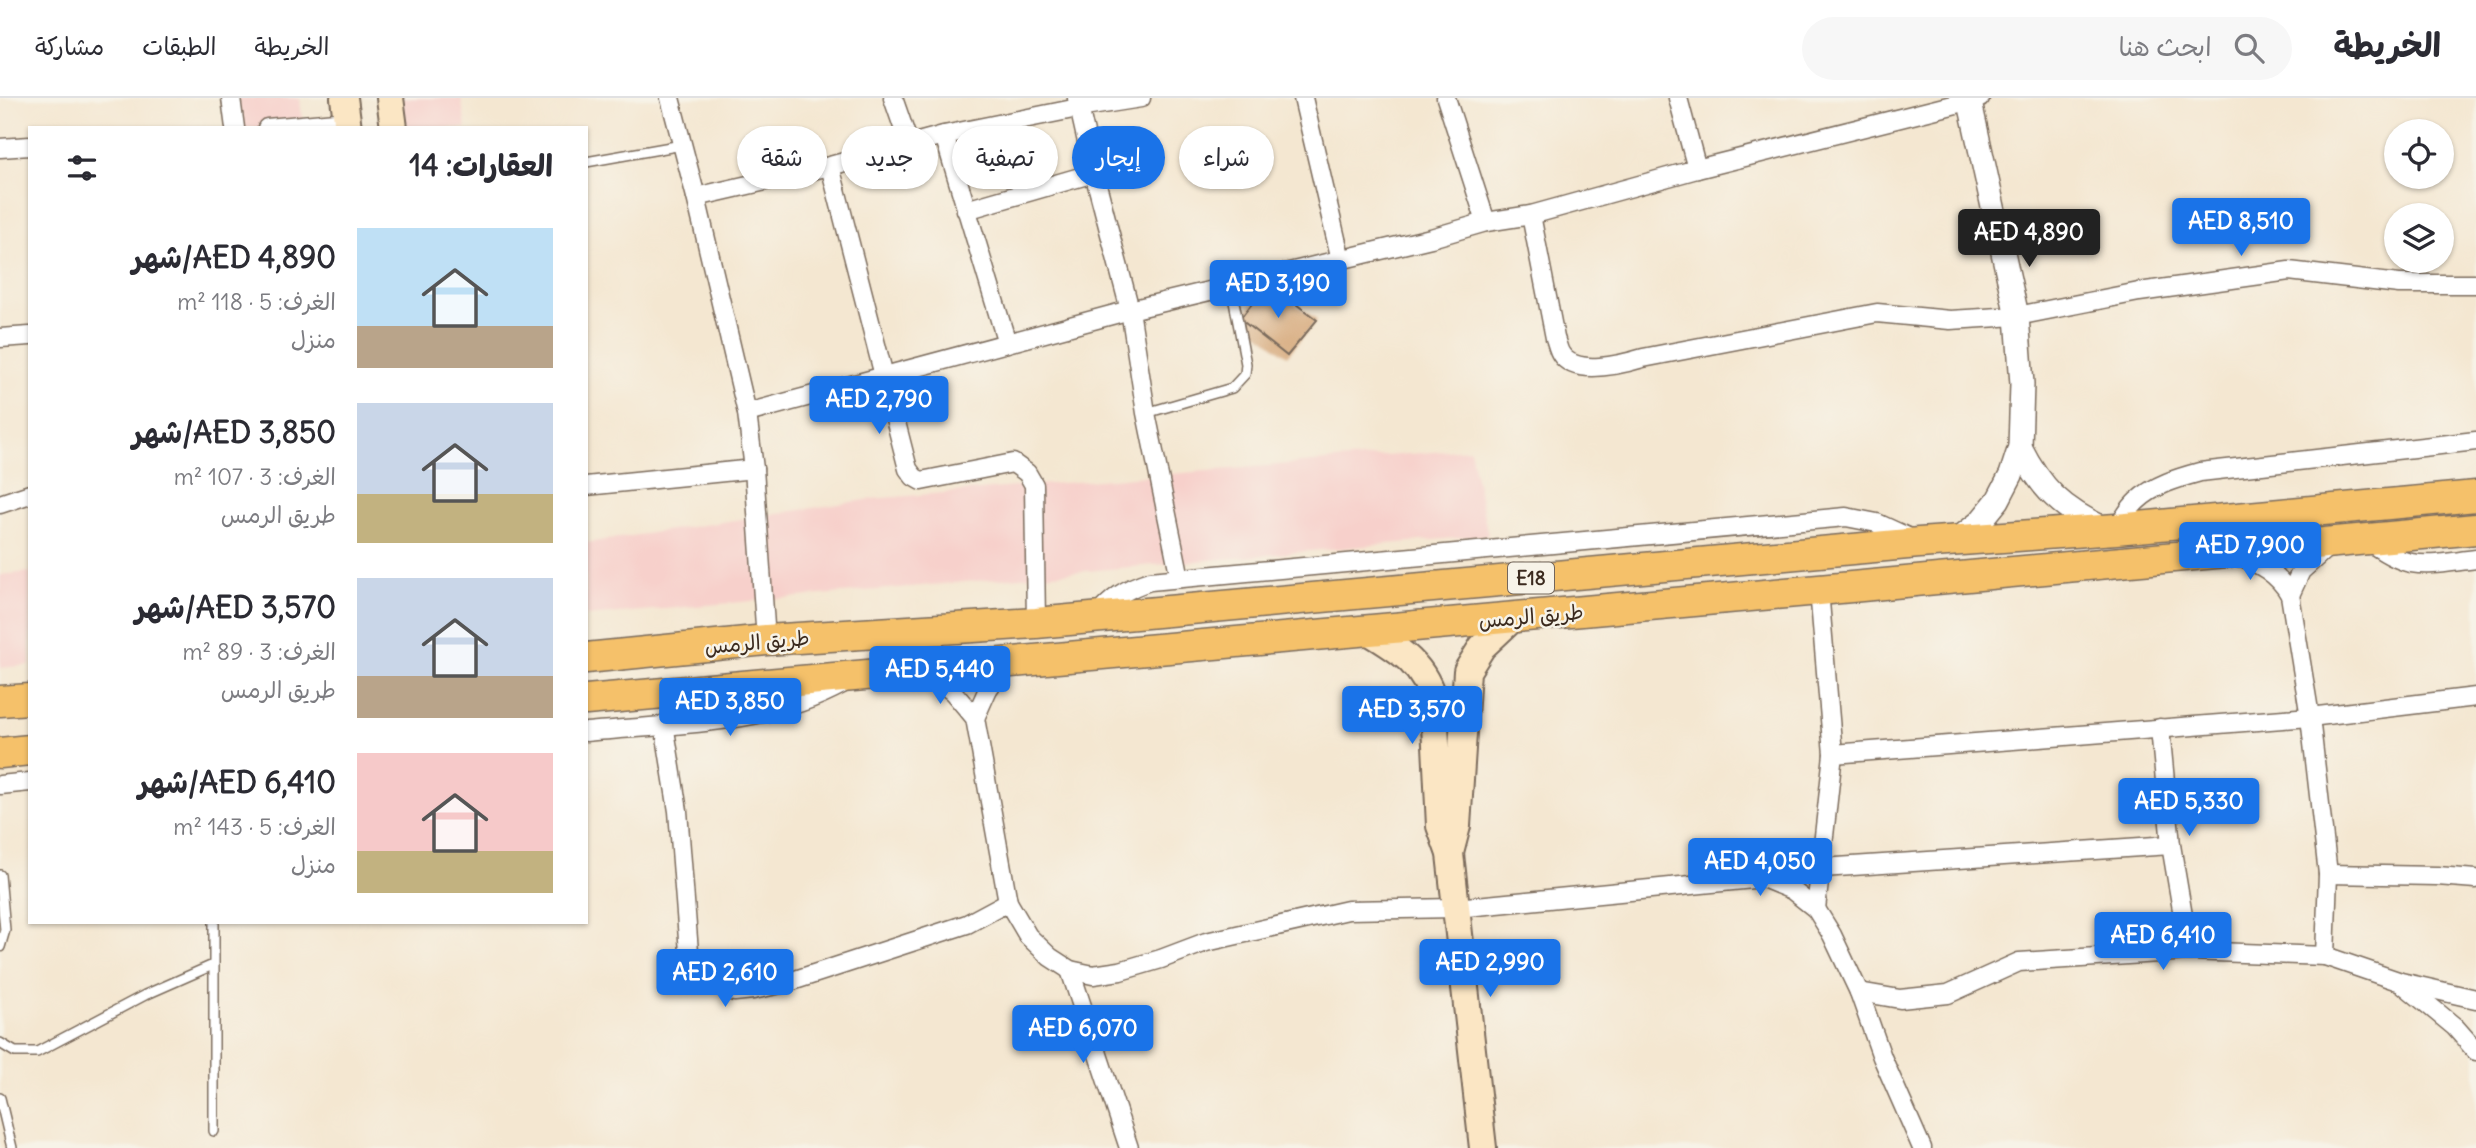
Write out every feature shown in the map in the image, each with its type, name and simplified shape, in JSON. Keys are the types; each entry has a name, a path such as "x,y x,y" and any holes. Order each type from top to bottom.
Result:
{"highway":[{"name":"طريق الرمس","path":"588,658 766,640 1095,618 1919,543 2110,529 2476,496"},
{"name":"طريق الرمس","path":"588,700 2476,529"},
{"path":"0,701 28,699"},
{"path":"0,753 28,750"}],"main road":[{"path":"390,98 394,126"},
{"path":"1450,854 1457,826 1467,671 1482,647 1514,617"},
{"path":"1368,631 1410,658 1426,678 1434,704 1440,826 1450,854 1483,1148"}],"street":[{"path":"231,98 235,126"},
{"path":"670,98 747,413 754,470 766,640"},
{"path":"893,98 903,126"},
{"path":"938,137 1078,103 1141,98"},
{"path":"1303,98 1341,260"},
{"path":"1446,98 1486,222"},
{"path":"1678,98 1697,169"},
{"path":"747,413 1130,310 1431,238 1486,222 1531,215 1697,169 1973,99 2017,316 2022,384 2020,447 2011,475 1998,500 1980,522 1958,540"},
{"path":"1078,103 1083,126"},
{"path":"285,126 348,119"},
{"path":"944,135 1007,343"},
{"path":"0,149 28,146"},
{"path":"696,197 841,163"},
{"path":"830,166 908,469 921,481 1013,463 1027,473 1034,485 1036,623"},
{"path":"966,209 1072,179"},
{"path":"1098,189 1130,310 1146,413 1180,578"},
{"path":"1531,215 1555,338 1561,355 1574,365 1620,365 1643,358 1877,313 1950,320 2017,316 2139,292 2288,271 2399,284 2476,284"},
{"path":"0,338 28,336"},
{"path":"2020,447 2034,474 2053,497 2077,516 2110,529 2136,502 2150,492 2174,480 2200,472 2476,441"},
{"path":"588,486 754,470"},
{"path":"0,504 28,495"},
{"path":"1095,618 1117,595 1132,586 1150,581 1830,518 1855,518 1877,523 1919,543"},
{"path":"2366,539 2392,558 2412,564 2476,559"},
{"path":"2290,595 2301,571 2333,542"},
{"path":"2229,551 2269,570 2290,595 2310,717 2328,874 2325,956"},
{"path":"1816,909 1833,754 1819,590"},
{"path":"975,718 988,689 1007,663"},
{"path":"927,671 953,692 975,718 1008,902 1028,936 1050,957 1070,970 1093,975 1120,971 1206,942 1348,910 1455,908 1763,878 1792,890 1816,909 1832,935 1859,992 1882,1057 1922,1148"},
{"path":"588,732 731,718 781,708 832,689 855,677"},
{"path":"1833,754 2310,717 2476,697"},
{"path":"664,724 678,811 689,952 700,970 714,983 734,992 786,983 967,924 1008,902"},
{"path":"2160,728 2171,845 2189,951"},
{"path":"0,785 28,782"},
{"path":"1822,868 2171,845"},
{"path":"2328,874 2476,879"},
{"path":"1859,992 1900,999 1948,995 2019,962 2189,951 2325,956 2400,982 2476,999"},
{"path":"1070,970 1129,1148"},
{"path":"2400,982 2455,1027 2476,1051"}],"lane":[{"path":"588,162 682,145"},
{"path":"1146,413 1232,388 1245,374 1230,286"},
{"path":"0,875 5,930 0,947"},
{"path":"214,924 214,1131"},
{"path":"0,1043 15,1052 37,1052 145,995 213,965"},
{"path":"0,1098 12,1148"}],"shaded area":[{"path":"237,98 300,98 303,126 240,126"},
{"path":"390,98 461,98 466,126 394,126"},
{"path":"1470,449 1488,535 588,616 588,543 872,499"},
{"path":"28,572 28,665 0,668 0,575"}],"building":[{"path":"1268,283 1317,320 1287,356 1240,319"}]}
